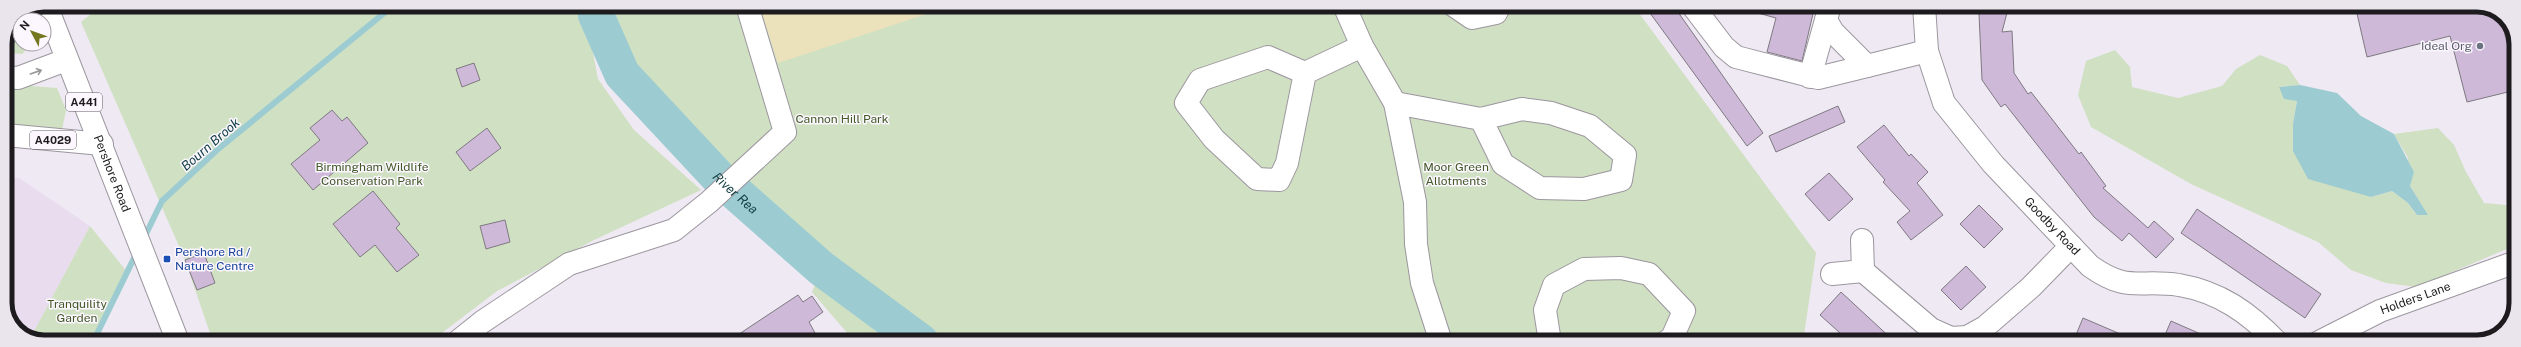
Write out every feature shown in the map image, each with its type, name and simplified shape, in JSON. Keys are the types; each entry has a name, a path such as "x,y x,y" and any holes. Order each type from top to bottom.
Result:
{"street":[{"name":"Pershore Road","path":"49,12 66,60 102,144 175,335"},
{"path":"466,335 482,322 569,264 674,230 709,202 785,132 749,12"},
{"path":"1347,12 1362,46 1395,103 1415,202 1416,244 1422,283 1439,335"},
{"path":"1463,12 1472,18 1496,12"},
{"path":"1698,12 1730,53 1810,77 1818,78 1927,52"},
{"name":"Goodby Road","path":"1924,12 1927,52 1944,103 1993,164 2090,266 2108,279 2130,285 2179,285 2205,292 2229,301 2255,319 2270,335"},
{"path":"1810,77 1828,13"},
{"path":"1828,13 1833,32 1867,66"},
{"path":"1305,73 1287,163 1279,180 1257,179 1214,139 1186,103 1200,80 1268,57 1305,73 1362,46"},
{"path":"12,78 18,78 66,60"},
{"path":"1395,103 1481,119 1522,109 1551,112 1590,126 1625,155 1621,180 1584,190 1540,188 1503,164 1481,119"},
{"name":"A4029","path":"12,137 102,144"},
{"path":"1862,240 1863,271"},
{"path":"1969,335 1985,327 2031,287 2071,246"},
{"name":"Holders Lane","path":"2333,335 2380,311 2509,265"},
{"path":"1549,335 1545,310 1554,285 1584,270 1621,268 1649,274 1684,311 1673,335"},
{"path":"1832,274 1863,271 1931,329 1944,335"}],"shaded area":[{"path":"12,178 19,178 90,226 33,333 28,331 17,321 12,305"}],"green space":[{"name":"Birmingham Wildlife Conservation Park","path":"93,12 585,12 598,79 634,130 701,190 594,240 497,291 439,335 211,335 185,260 81,22"},
{"path":"615,12 1638,12 1816,253 1804,335 849,335 812,292 826,258 654,104 629,63"},
{"path":"2115,50 2130,67 2132,87 2178,98 2222,86 2236,69 2260,55 2287,66 2300,85 2279,87 2297,101 2293,124 2371,197 2392,191 2408,203 2417,215 2427,214 2410,186 2408,158 2394,134 2438,128 2454,145 2466,172 2484,203 2509,205 2509,248 2417,287 2386,283 2351,270 2318,242 2191,184 2091,127 2078,95 2086,61"},
{"path":"12,52 24,52 22,54 12,53"},
{"path":"12,85 57,88 66,110 62,130 12,126"},
{"name":"Tranquility Garden","path":"90,226 128,273 97,335 40,335 33,333"}],"sand":[{"path":"761,12 933,12 778,63"}],"water":[{"path":"2300,85 2337,93 2361,116 2394,134 2414,172 2410,186 2428,215 2417,215 2408,203 2392,191 2371,197 2308,179 2293,151 2293,124 2297,101 2284,99 2279,87"}],"building":[{"path":"1678,12 1763,133 1747,146 1650,13"},
{"path":"1754,12 1813,12 1802,61 1767,52 1776,18"},
{"path":"1979,12 2007,12 2002,32 2012,31 2014,73 2028,94 2031,92 2079,154 2081,152 2106,186 2103,188 2148,228 2154,221 2174,239 2156,258 2129,233 2122,241 2094,217 2005,104 2001,107 1982,80"},
{"name":"Ideal Org","path":"2357,12 2481,12 2491,15 2502,24 2509,52 2509,92 2467,102 2450,36 2367,57"},
{"path":"474,63 480,80 462,87 456,69"},
{"path":"1838,106 1845,122 1776,152 1769,136"},
{"path":"332,110 342,121 347,117 368,143 313,190 291,164 320,140 310,128"},
{"path":"1884,125 1909,156 1911,154 1928,172 1917,183 1943,215 1911,240 1897,222 1910,211 1883,182 1885,180 1857,147"},
{"path":"487,128 501,148 470,171 456,152"},
{"path":"1829,173 1853,199 1829,221 1805,194"},
{"path":"373,191 400,224 396,228 419,255 397,272 375,245 360,257 333,224"},
{"path":"1979,205 2003,229 1984,248 1960,224"},
{"path":"2197,209 2321,294 2305,318 2181,233"},
{"path":"505,220 510,242 486,249 480,226"},
{"path":"204,253 215,283 197,290 185,260"},
{"path":"1966,266 1986,287 1961,310 1941,290"},
{"path":"1841,292 1887,335 1842,335 1820,315"},
{"path":"798,295 803,302 812,296 823,312 809,322 816,335 738,335"},
{"path":"2083,318 2123,335 2076,335"},
{"path":"2171,321 2203,335 2165,335"}],"waterway":[{"name":"Bourn Brook","path":"143,240 162,201 217,150 385,12"},
{"name":"River Rea","path":"596,12 622,74 719,178 821,268 912,335"},
{"name":"Bourn Brook","path":"96,335 137,252"}],"place":[{"name":"Ideal Org","path":"2480,46"},
{"name":"Pershore Rd / Nature Centre","path":"167,259"}],"park label":[{"name":"Cannon Hill Park","path":"842,119"},
{"name":"Moor Green Allotments","path":"1456,174"}]}
